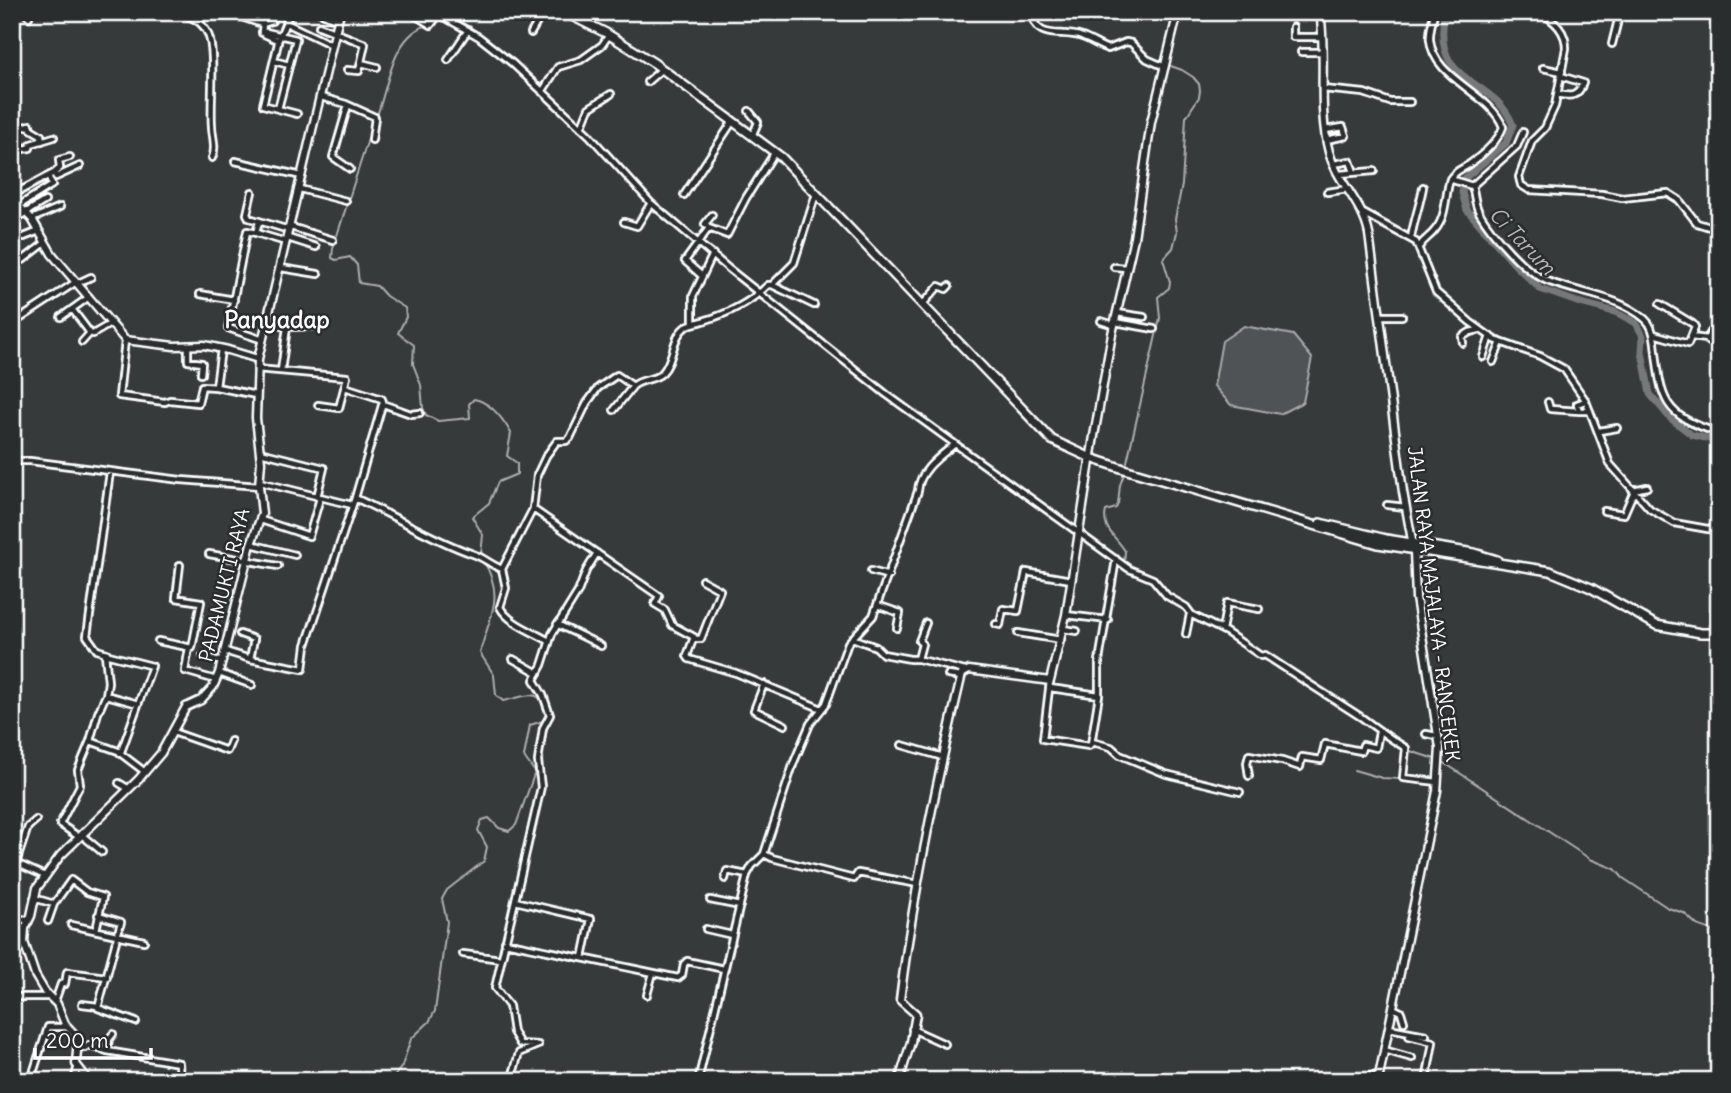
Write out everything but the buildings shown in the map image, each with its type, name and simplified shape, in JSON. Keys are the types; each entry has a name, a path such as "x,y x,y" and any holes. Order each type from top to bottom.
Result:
{"main road":[{"path":"564,12 609,35 662,69 775,152 1046,435 1066,447 1091,458 1353,538 1550,570 1574,580 1656,625 1701,634 1719,633"}],"street":[{"path":"23,12 29,17"},
{"path":"179,12 195,17 209,37 211,125 215,152 212,158"},
{"path":"251,20 253,12"},
{"path":"236,15 263,23 272,20 276,12"},
{"path":"288,12 278,41 263,105 297,114"},
{"path":"319,12 339,16"},
{"path":"410,12 431,25 439,13 468,30 512,63 580,128 651,203 886,394 1129,569 1153,579 1167,596 1186,607 1190,614 1222,627 1261,656 1265,655 1295,677 1308,681 1408,750 1403,778 1438,782"},
{"path":"531,33 543,12"},
{"path":"1031,12 1035,25 1044,32 1079,36 1108,49 1126,42 1132,43 1147,59 1166,64"},
{"path":"1116,559 1099,667 1099,695 1091,742 1086,747 1043,739 1050,685 1066,615 1115,323 1128,268 1151,122 1178,12"},
{"name":"JALAN RAYA MAJALAYA - RANCEKEK","path":"1320,12 1326,140 1334,164 1363,212 1377,281 1413,547 1416,598 1440,757 1438,782 1394,1008 1376,1078"},
{"path":"1419,248 1441,220 1454,173 1496,141 1503,127 1491,108 1449,72 1433,53 1429,36 1434,12"},
{"path":"1538,12 1553,20 1566,38 1558,94 1550,120 1532,141 1527,153 1519,177 1522,187 1529,190 1602,194 1622,198 1668,193 1679,200 1697,223 1719,230"},
{"path":"1612,44 1620,12"},
{"name":"PADAMUKTI RAYA","path":"24,937 34,898 45,876 60,856 130,789 161,753 175,733 186,707 201,701 217,676 222,662 247,561 261,520 259,484 263,452 256,395 258,359 339,16"},
{"path":"262,31 263,23"},
{"path":"286,23 332,46"},
{"path":"319,26 365,44 358,71 347,71"},
{"path":"1293,27 1293,37 1322,37"},
{"path":"448,60 468,30"},
{"path":"262,31 296,39 278,109"},
{"path":"262,31 278,41"},
{"path":"542,92 558,67 581,60 602,45 609,35"},
{"path":"1301,52 1322,52"},
{"path":"274,61 289,65"},
{"path":"361,63 377,67"},
{"path":"1543,68 1583,83 1574,96 1558,94"},
{"path":"647,82 662,69"},
{"path":"1323,89 1364,93 1390,102 1410,102"},
{"path":"580,128 589,108 611,94"},
{"path":"321,97 375,117 372,139"},
{"path":"348,105 333,157 350,169"},
{"path":"748,111 758,119 753,134"},
{"path":"684,195 734,120"},
{"path":"12,131 30,125 31,129 41,134 42,141"},
{"path":"1325,130 1343,127 1346,136 1326,140"},
{"path":"1471,186 1517,146 1523,132"},
{"path":"12,149 21,145 22,149 30,148 31,144 54,137"},
{"path":"712,215 705,223 709,228 727,235 775,152"},
{"path":"12,210 18,192 60,169 59,160 70,157"},
{"path":"1334,164 1350,160 1354,172"},
{"path":"235,161 303,176"},
{"path":"51,174 56,177 80,166"},
{"path":"1340,174 1374,171"},
{"path":"17,200 52,185 51,174"},
{"path":"1451,179 1471,186"},
{"path":"1471,186 1479,212 1511,253 1530,269 1552,283 1594,293 1644,318 1654,334 1662,391 1673,411 1686,422 1719,433"},
{"path":"1411,238 1423,187"},
{"path":"300,189 346,201"},
{"path":"1327,192 1349,189"},
{"path":"252,192 247,214 249,218 316,247"},
{"path":"614,410 633,386 641,380 654,378 662,373 678,337 686,327 735,308 768,285 772,285 794,263 816,194"},
{"path":"17,200 35,217 45,243 125,340 221,348 258,359"},
{"path":"12,221 45,201"},
{"path":"624,222 637,226 651,203"},
{"path":"35,217 60,207"},
{"path":"1363,212 1411,238 1419,248 1436,292 1446,303 1490,336 1562,367 1586,401 1610,464 1650,509 1667,520 1719,531"},
{"path":"256,233 259,222"},
{"path":"702,276 685,261 709,228"},
{"path":"24,237 39,231"},
{"path":"263,340 228,328 247,231 333,240"},
{"path":"23,260 45,243"},
{"path":"693,323 693,296 713,254"},
{"path":"1114,267 1128,268"},
{"path":"281,268 318,274"},
{"path":"1719,268 1714,287 1719,292"},
{"path":"12,324 91,277"},
{"path":"772,285 814,305"},
{"path":"922,305 939,286 946,289 949,286"},
{"path":"200,294 234,300"},
{"path":"61,317 89,297"},
{"path":"1654,334 1687,344 1694,326 1660,304"},
{"path":"72,309 90,333 82,342"},
{"path":"1117,313 1144,317"},
{"path":"1380,316 1402,316"},
{"path":"1101,321 1154,329"},
{"path":"267,323 287,327 321,326"},
{"path":"93,334 110,324"},
{"path":"281,371 287,327"},
{"path":"1463,344 1462,337 1470,331 1480,329"},
{"path":"1705,339 1711,332 1719,335"},
{"path":"1483,357 1490,336"},
{"path":"1691,337 1705,339 1718,347"},
{"path":"125,340 120,396 198,403 202,385 256,395"},
{"path":"1493,362 1501,342"},
{"path":"188,345 188,364 202,363 201,374"},
{"path":"216,387 221,348"},
{"path":"259,369 346,376 339,408 318,405"},
{"path":"549,641 501,610 506,588 502,569 533,509 537,475 546,456 557,441 570,438 594,391 617,375 633,386"},
{"path":"225,651 300,671 303,669 306,645 383,404 382,399 345,387"},
{"path":"1579,411 1577,404 1586,401"},
{"path":"1548,402 1550,409 1590,411"},
{"path":"383,404 411,414 420,413"},
{"path":"1598,431 1617,428"},
{"path":"698,1081 747,875 765,854 794,762 810,724 827,704 840,661 852,638 870,621 877,605 918,491 918,481 954,444"},
{"path":"261,520 309,536 324,468 263,452"},
{"path":"12,461 30,461 181,481 259,484 352,505"},
{"path":"110,471 87,636 97,650 152,666 144,694 120,753"},
{"path":"1633,491 1647,487"},
{"path":"1604,511 1623,514 1633,491"},
{"path":"355,498 502,569"},
{"path":"1387,505 1406,507"},
{"path":"533,509 659,596 655,604 665,610 672,625 693,635 694,639"},
{"path":"253,545 295,555"},
{"path":"511,1081 519,1053 538,1045 520,1044 513,1032 509,1006 495,988 537,814 542,782 538,761 543,728 550,715 543,695 534,683 557,624 578,592 597,553"},
{"path":"209,554 278,566"},
{"path":"180,565 176,598 201,602 192,648 189,648 184,671 252,685"},
{"path":"871,571 888,576"},
{"path":"996,624 1000,625 1003,609 1018,611 1026,572 1071,580"},
{"path":"694,639 701,639 720,590 702,580"},
{"path":"1222,627 1227,603 1259,609"},
{"path":"877,605 900,613 897,628"},
{"path":"1186,634 1190,614"},
{"path":"1066,615 1108,621"},
{"path":"918,659 922,644 919,642 926,623"},
{"path":"557,624 601,646"},
{"path":"1063,629 1077,631"},
{"path":"1018,633 1061,640"},
{"path":"240,634 254,639 250,659"},
{"path":"852,638 876,647 883,654 918,659 963,674"},
{"path":"694,639 687,656 689,659 764,684 822,709"},
{"path":"158,641 189,648"},
{"path":"102,852 60,824 80,785 78,770 90,741 97,713 106,695 108,682 104,656 107,653"},
{"path":"204,656 222,662"},
{"path":"513,659 538,673"},
{"path":"948,675 989,672 1099,695"},
{"path":"899,1081 911,1042 916,1013 900,1000 943,757 963,674"},
{"path":"764,684 754,710 785,725"},
{"path":"106,695 138,704"},
{"path":"1250,776 1247,763 1249,755 1300,767 1304,756 1321,760 1325,744 1361,751 1363,745 1376,748 1379,732"},
{"path":"175,733 227,751 231,741"},
{"path":"1426,734 1437,736"},
{"path":"90,741 120,753 145,772"},
{"path":"1091,742 1111,747 1120,755 1166,774 1240,792"},
{"path":"902,745 943,757"},
{"path":"119,783 130,789"},
{"path":"36,820 28,827 16,863 45,876"},
{"path":"765,854 854,879 857,873 860,873 919,884"},
{"path":"725,878 727,870 747,875"},
{"path":"48,921 54,904 70,879 87,892 103,897 96,930"},
{"path":"34,898 54,904"},
{"path":"710,900 740,906"},
{"path":"515,901 591,918 583,958"},
{"path":"98,915 121,922 98,1006"},
{"path":"12,916 29,920"},
{"path":"71,925 144,942"},
{"path":"706,929 732,935"},
{"path":"12,937 24,937 35,975 53,999 67,1027 78,1038 74,1081"},
{"path":"505,942 678,978 682,975 687,961 724,969"},
{"path":"463,954 500,960"},
{"path":"53,999 61,984 65,984 67,972 107,977"},
{"path":"646,995 653,973"},
{"path":"12,997 53,999"},
{"path":"82,1004 98,1006 117,1017 136,1022"},
{"path":"1394,1008 1401,1012 1404,1022"},
{"path":"34,1070 48,1027 67,1027"},
{"path":"1389,1028 1426,1035"},
{"path":"912,1029 945,1044"},
{"path":"107,1051 108,1041 113,1034"},
{"path":"1409,1036 1433,1041 1426,1081"},
{"path":"79,1046 85,1048 89,1045 107,1051 180,1063 180,1081"},
{"path":"1384,1050 1412,1058"},
{"path":"77,1069 89,1081"}],"shaded area":[{"path":"1244,326 1293,335 1312,358 1303,402 1280,414 1231,405 1214,386 1222,341"}],"waterway":[{"path":"376,118 397,53 413,33 424,26 432,28 442,12"},
{"name":"Ci Tarum","path":"1445,12 1443,37 1446,55 1455,68 1504,109 1513,125 1506,143 1465,178 1462,193 1467,210 1540,289 1615,312 1636,323 1643,336 1642,352 1650,394 1670,418 1692,435 1719,441"},
{"path":"1126,466 1160,318 1158,297 1169,288 1170,282 1163,259 1173,248 1177,232 1175,219 1182,185 1186,117 1200,91 1199,84 1193,77 1168,65"},
{"path":"371,130 332,258 336,260 350,257 357,265 359,283 377,286 386,296 405,308 406,317 398,333 414,345 413,364 421,385 426,415 438,421 470,418 469,404 474,399 491,407 511,433 507,456 517,463 517,474 498,482 489,503 472,517 483,535 481,555"},
{"path":"1124,565 1125,551 1108,528 1105,517 1106,511 1116,508 1118,504 1125,471"},
{"path":"391,1081 402,1066 411,1039 429,1022 435,1011 447,922 442,899 447,890 484,861 487,847 478,830 482,820 489,818 499,828 509,831 516,825 535,772 524,757 530,725 543,721 546,716 544,706 537,696 503,701 496,695 494,675 480,653 495,596 494,585 483,560"},
{"path":"1275,664 1297,678"},
{"path":"1407,750 1438,760"},
{"path":"1443,762 1590,859 1615,869 1623,878 1668,908 1684,913 1697,925 1719,936"},
{"path":"1354,770 1382,778 1401,779"}],"district":[{"name":"Panyadap","path":"277,320"}]}
